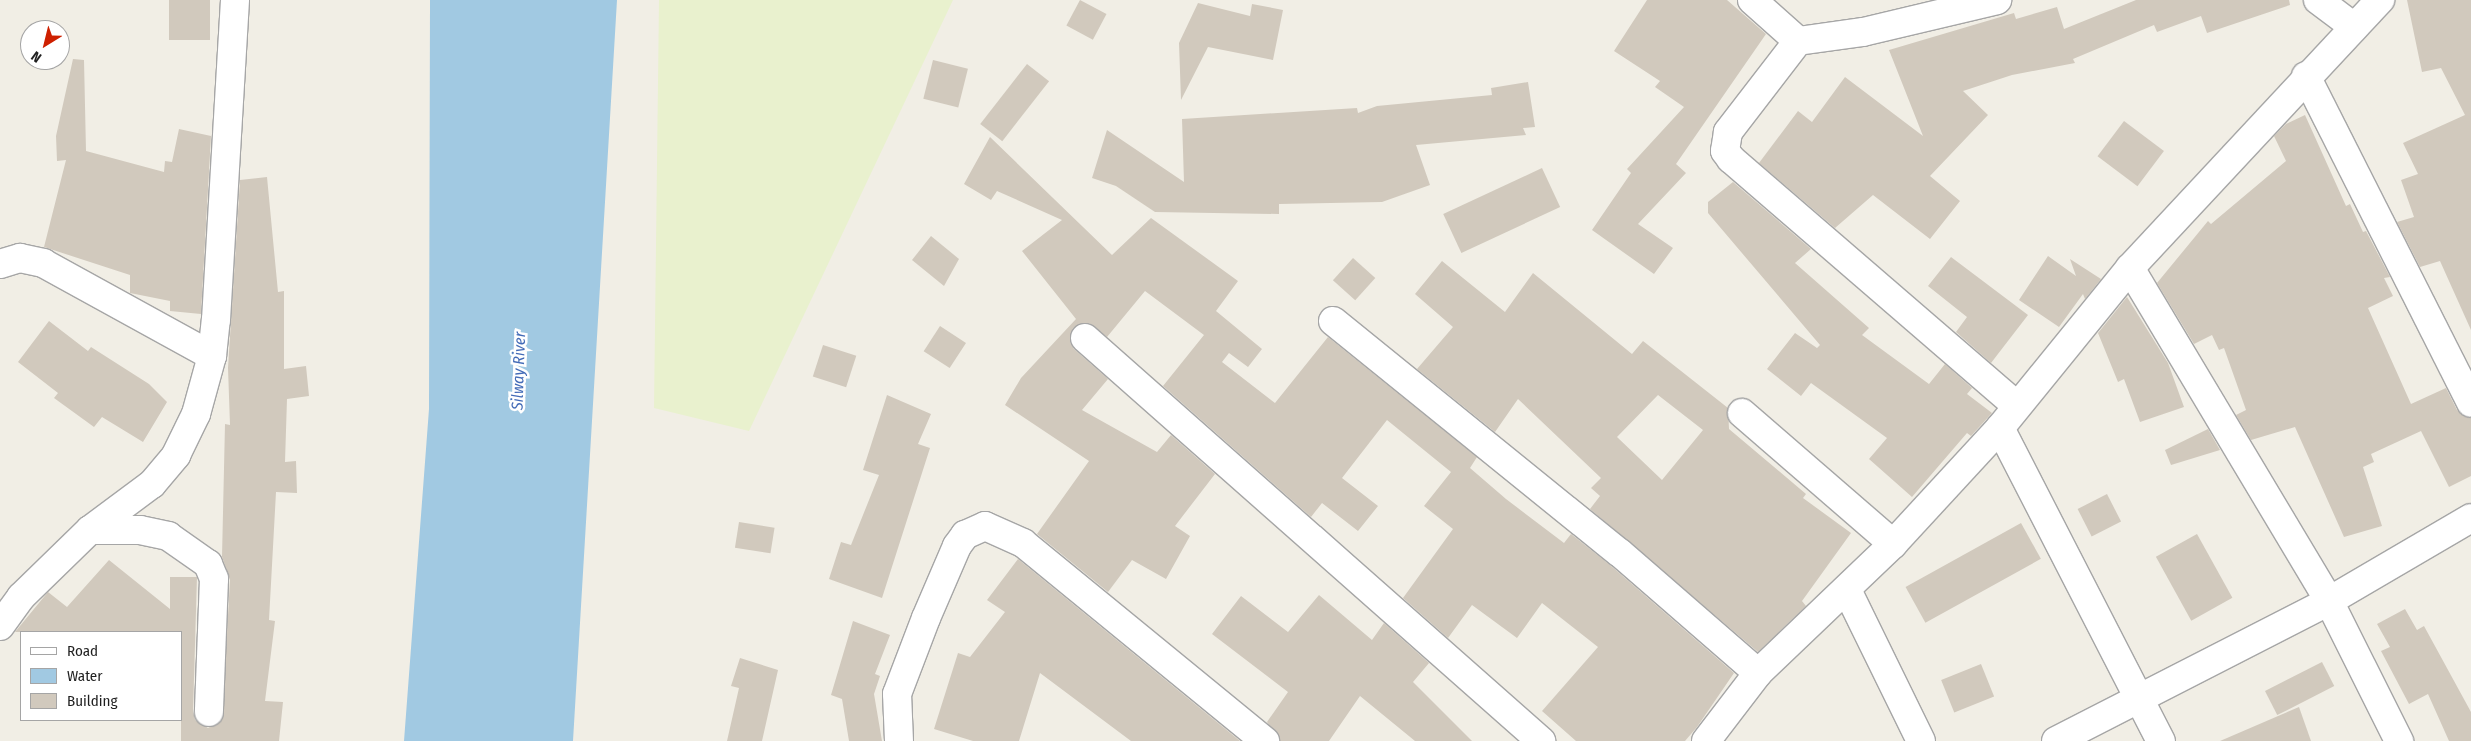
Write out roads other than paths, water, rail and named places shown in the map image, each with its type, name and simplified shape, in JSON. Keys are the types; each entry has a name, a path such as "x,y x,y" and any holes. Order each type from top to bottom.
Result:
{"street":[{"path":"0,626 21,597 90,530 152,484 176,455 196,414 212,356 235,0"},
{"path":"1752,0 1798,41"},
{"path":"1997,0 1863,32 1798,41 1728,132 1725,150 1731,159 2016,405"},
{"path":"2318,0 2354,27"},
{"path":"1706,741 1758,674 1893,544 2000,428 2016,405 2130,268 2306,76 2380,0"},
{"path":"2306,76 2471,403"},
{"path":"0,264 20,258 43,263 212,356"},
{"path":"2130,268 2329,600 2399,741"},
{"path":"1333,321 1620,553 1758,674"},
{"path":"1085,338 1542,741"},
{"path":"1742,413 1893,544"},
{"path":"2000,428 2161,741"},
{"path":"2056,741 2329,600 2471,518"},
{"path":"899,741 897,694 926,618 957,546 965,535 985,526 1023,543 1264,741"},
{"path":"90,530 168,536 208,564 214,579 209,712"},
{"path":"1847,590 1921,741"}],"water":[{"name":"Silway River","path":"430,0 617,0 573,741 404,741 429,409"}]}
